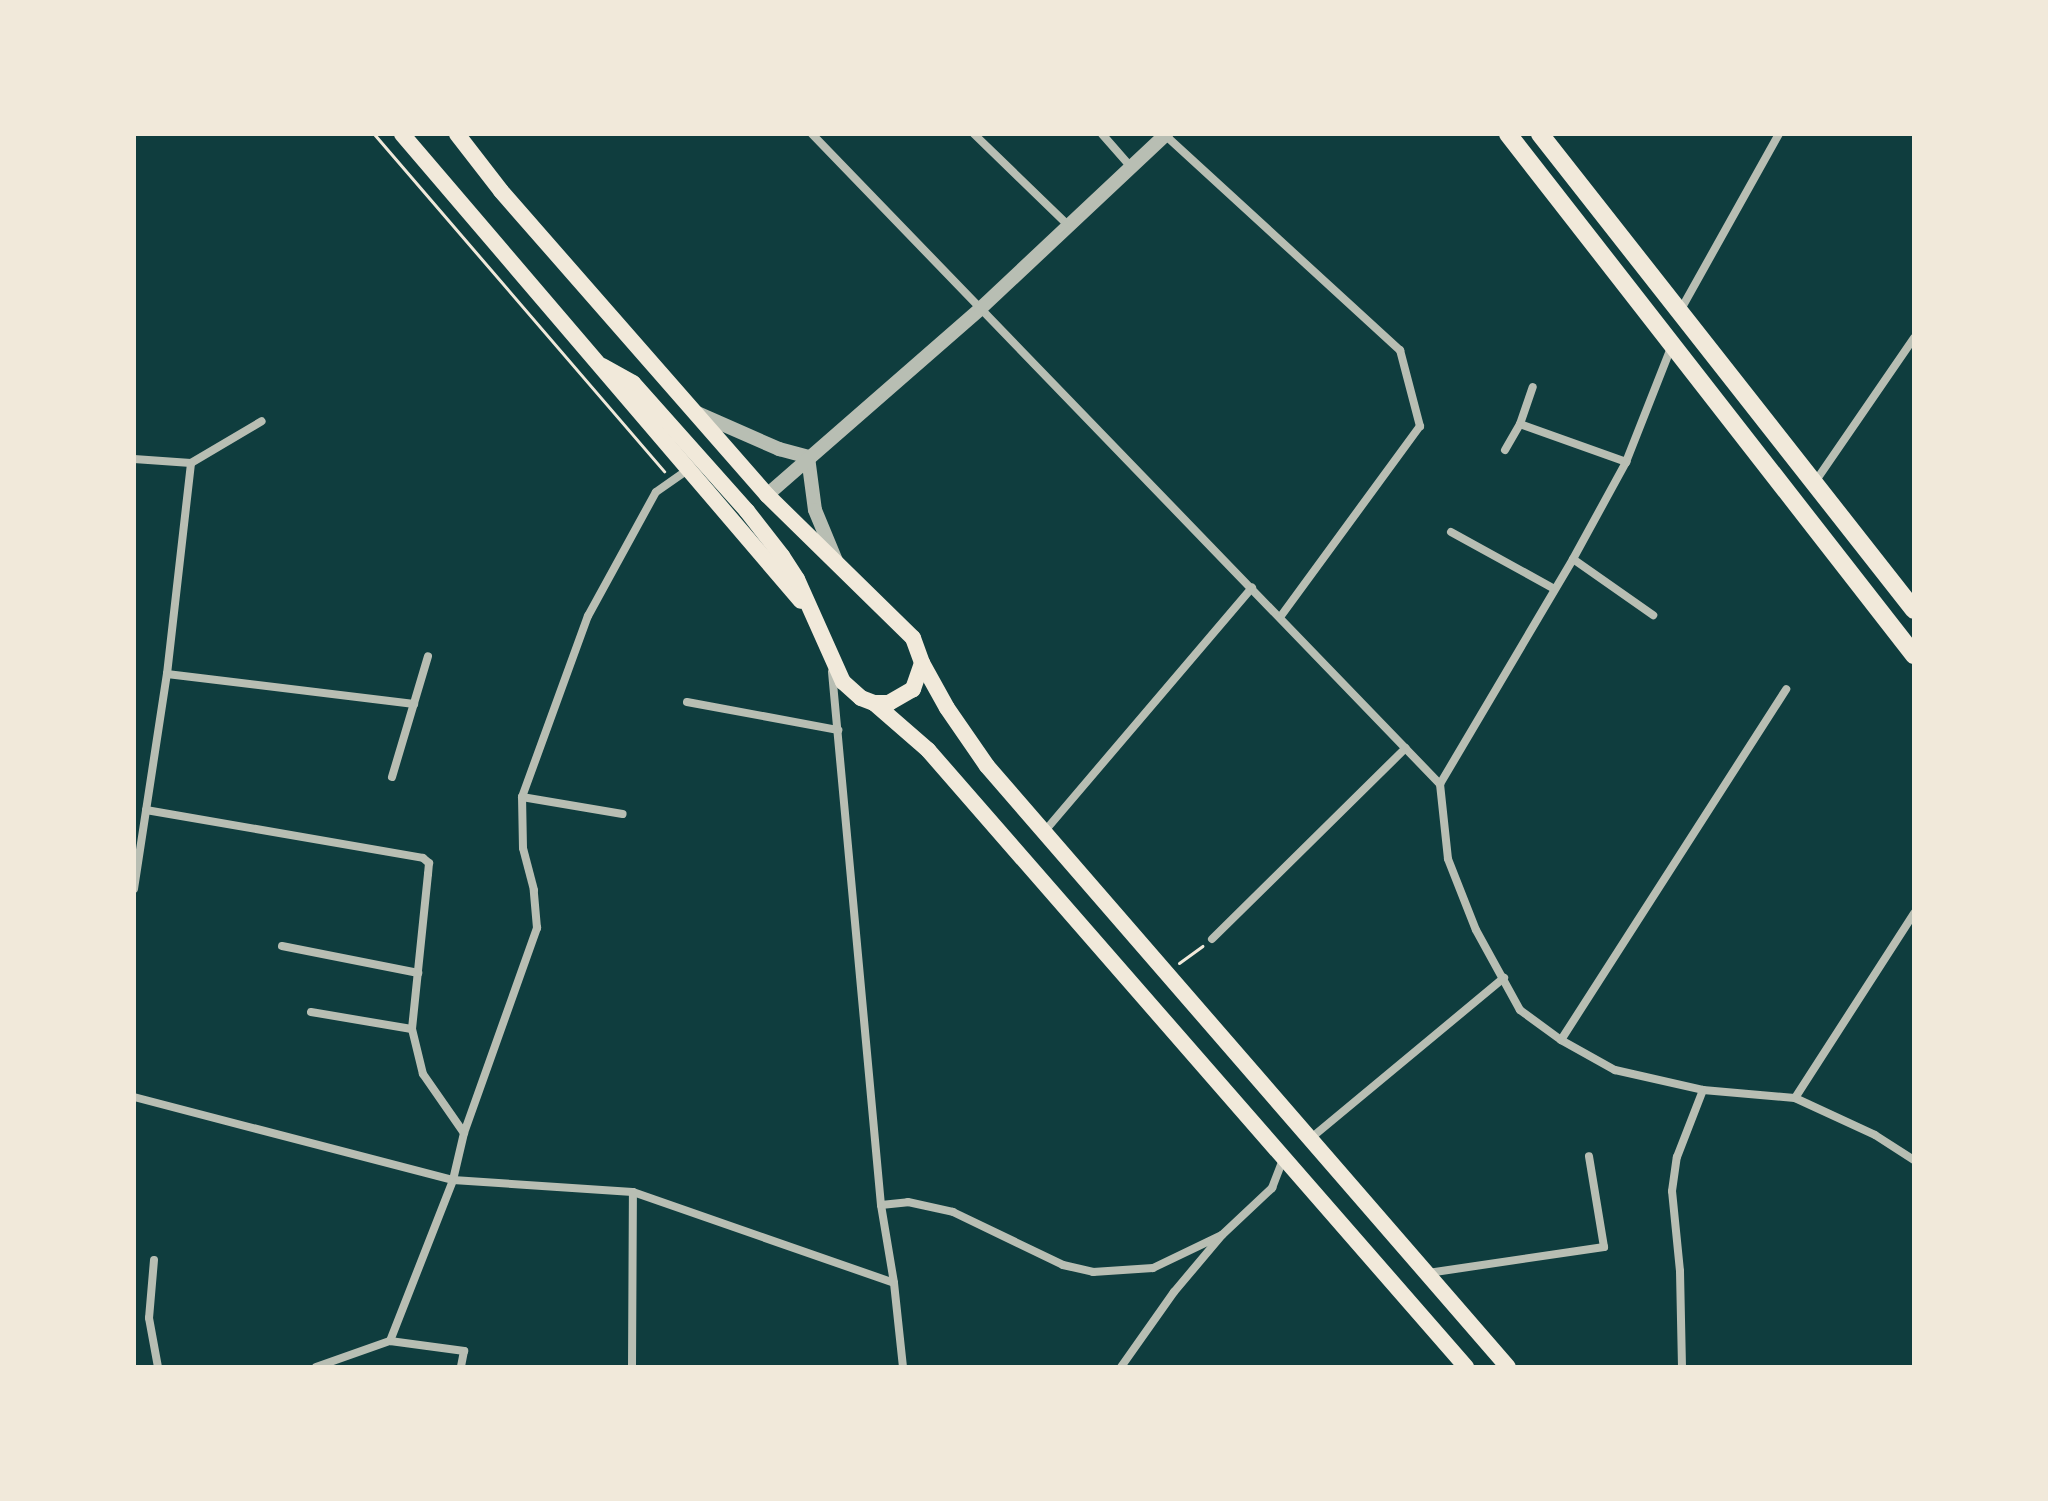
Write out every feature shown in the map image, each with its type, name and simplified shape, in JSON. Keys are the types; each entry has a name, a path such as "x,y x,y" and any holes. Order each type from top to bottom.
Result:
{"highway":[{"path":"1508,134 1914,655"},
{"path":"1540,134 1914,610"}],"main road":[{"path":"402,134 808,610"},
{"path":"457,134 501,191 767,495 913,638 922,663 947,708 987,766 1508,1367"},
{"path":"602,366 633,383 747,511 797,579 808,610 843,682 861,698 874,703 928,750 1466,1367"},
{"path":"747,511 767,495"},
{"path":"874,703 902,698 913,689 922,663"}],"street":[{"path":"812,134 1440,784"},
{"path":"974,134 1069,226"},
{"path":"1102,134 1131,167"},
{"path":"1680,311 1779,134"},
{"path":"767,495 981,308 1166,135 1400,350 1420,426 1280,617"},
{"path":"1814,483 1914,338"},
{"path":"1672,344 1626,462 1573,559 1553,588 1440,784 1448,859 1476,930 1520,1010 1561,1040 1615,1070 1703,1090 1795,1098 1875,1135 1914,1160"},
{"path":"1505,450 1520,424 1533,387"},
{"path":"697,413 779,449 808,457"},
{"path":"134,459 191,463 262,421"},
{"path":"1520,424 1626,462"},
{"path":"808,457 815,510 838,563"},
{"path":"134,889 167,674 191,463"},
{"path":"390,1341 453,1180 464,1133 537,928 534,890 523,848 522,797 588,616 656,492 688,470"},
{"path":"1451,532 1553,588"},
{"path":"1573,559 1653,615"},
{"path":"1044,832 1252,588"},
{"path":"392,777 428,656"},
{"path":"831,658 881,1205 903,1367"},
{"path":"167,674 414,704"},
{"path":"1561,1040 1786,689"},
{"path":"687,702 838,730"},
{"path":"1212,939 1406,748"},
{"path":"522,797 623,814"},
{"path":"146,810 423,858 429,863 412,1029 423,1074 464,1133"},
{"path":"1795,1098 1914,913"},
{"path":"282,946 418,973"},
{"path":"1311,1138 1504,978"},
{"path":"311,1012 412,1029"},
{"path":"1682,1367 1680,1271 1672,1191 1677,1157 1703,1090"},
{"path":"134,1097 453,1180 633,1192 894,1283"},
{"path":"1428,1273 1604,1247 1589,1156"},
{"path":"1121,1367 1174,1292 1222,1235 1272,1188 1283,1158"},
{"path":"632,1367 633,1192"},
{"path":"881,1205 908,1202 953,1212 1063,1265 1093,1272 1153,1268 1222,1235"},
{"path":"154,1260 148,1294 158,1367"},
{"path":"316,1367 390,1341 464,1351 461,1367"}],"path":[{"path":"374,134 672,481"},
{"path":"1166,972 1212,939"}]}
